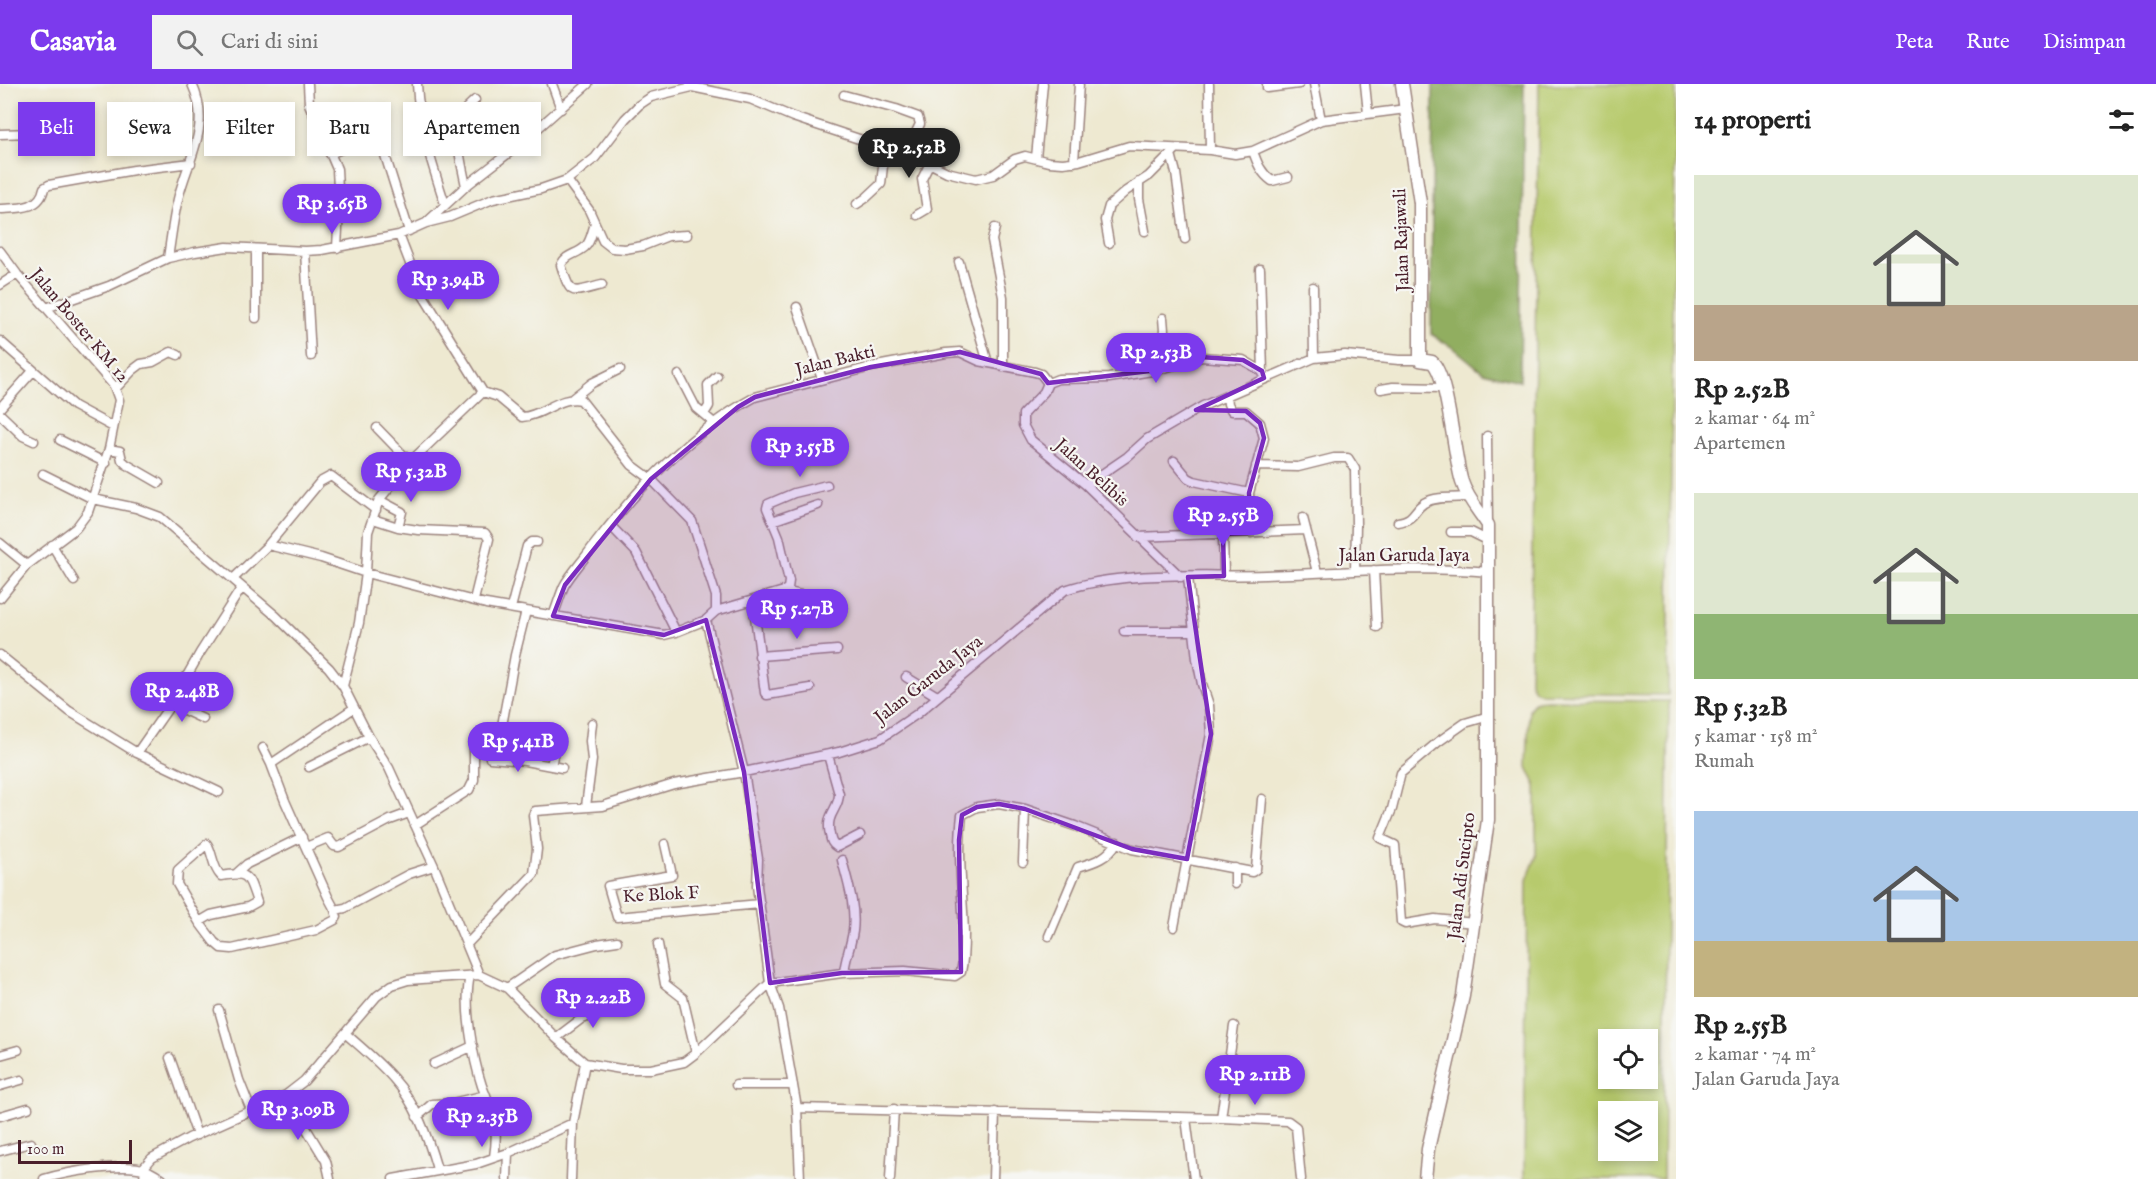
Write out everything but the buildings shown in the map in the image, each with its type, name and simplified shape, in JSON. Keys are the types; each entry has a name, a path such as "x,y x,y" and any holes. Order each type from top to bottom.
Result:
{"street":[{"path":"168,258 178,197 196,148 200,117 199,102 192,84"},
{"path":"309,84 309,102"},
{"path":"417,84 418,113 430,160 445,204"},
{"path":"552,84 561,109"},
{"path":"426,223 445,204 588,84"},
{"path":"1036,158 1043,84"},
{"path":"1074,162 1079,84"},
{"path":"1209,84 1210,150"},
{"path":"1267,84 1267,88 1299,84"},
{"path":"1314,84 1321,120"},
{"path":"1365,84 1368,113"},
{"name":"Jalan Rajawali","path":"1402,84 1420,203 1420,360"},
{"path":"46,309 109,286 168,258 219,248 243,247 305,251 337,248 399,235 493,199 541,189 567,180 595,158 625,119 639,105 651,97 692,85 750,99 793,117 930,163 947,172 975,178 993,175 1015,159 1024,156 1049,162 1074,162 1129,146 1173,151 1210,150 1235,154 1252,151 1321,120 1406,109"},
{"path":"844,95 918,117 920,124 905,155"},
{"path":"466,186 459,148 458,123 459,117 475,100"},
{"path":"0,134 18,133"},
{"path":"857,204 881,184 883,166 890,150"},
{"path":"1109,243 1105,220 1109,206 1149,176 1173,151"},
{"path":"1173,151 1185,239"},
{"path":"1252,151 1257,165 1265,176 1272,181 1288,177"},
{"path":"331,156 337,169 339,208 337,248"},
{"path":"385,156 409,231"},
{"path":"0,208 29,206 39,200 43,188 49,185 191,163"},
{"path":"917,215 927,209 922,179 930,163"},
{"path":"567,180 589,210 603,241 612,248 643,246 668,236 687,235"},
{"path":"1139,182 1139,199 1145,231"},
{"path":"595,224 588,244 581,250 568,255 561,265 570,290 576,292 602,285"},
{"path":"995,228 993,240 1003,297 1004,367"},
{"path":"399,235 421,292 483,392 498,397 522,417 530,416 573,398 592,383 620,369"},
{"path":"256,249 256,318"},
{"name":"Jalan Boster KM 12","path":"0,250 17,274 115,389 119,400 106,463 82,521 69,534 27,565 0,598"},
{"path":"305,251 311,356"},
{"path":"959,262 988,363"},
{"path":"1260,269 1263,375"},
{"path":"0,285 17,274"},
{"path":"1313,287 1314,358"},
{"path":"797,307 822,379"},
{"path":"1158,370 1163,359 1165,341 1163,318"},
{"path":"0,341 74,406 113,428"},
{"path":"115,389 141,364 153,362 171,352 178,355"},
{"name":"Jalan Bakti","path":"553,616 565,585 610,525 651,479 714,423 755,398 871,367 960,352 979,361 1041,374 1048,383"},
{"path":"1086,485 1127,457 1147,440 1203,406 1263,375 1314,358 1345,355 1420,360 1432,362 1435,365 1443,388 1461,482 1468,497 1488,525"},
{"path":"1048,383 1058,379 1108,378 1158,370 1201,357 1243,360 1263,375"},
{"path":"0,408 33,371"},
{"path":"679,375 696,408 714,423"},
{"path":"704,414 709,406 708,385 717,376"},
{"name":"Jalan Belibis","path":"1048,383 1044,392 1023,414 1023,425 1031,440 1086,485 1138,537 1184,577"},
{"path":"1381,389 1393,387 1443,388"},
{"path":"343,686 359,623 366,573 368,532 379,500 410,462 483,392"},
{"path":"1227,395 1232,411 1246,411 1260,423 1264,438 1250,493 1251,533"},
{"path":"573,398 581,400 632,465 651,479 692,521 716,596 716,611"},
{"path":"0,414 23,436 34,441"},
{"path":"377,428 410,462"},
{"path":"1487,436 1489,572"},
{"path":"60,440 106,463"},
{"path":"109,449 120,451 122,460 126,464 159,483"},
{"path":"1256,466 1298,467 1334,458 1348,458 1355,469 1355,570"},
{"path":"1174,461 1194,482 1250,493"},
{"path":"43,474 93,498 136,508 160,517 205,553 276,616 329,668 343,686 369,737 389,768 468,943 475,976 468,987 468,1009 473,1046 483,1087 496,1124 494,1157"},
{"path":"232,579 268,545 320,482 331,476 335,477 374,514 398,527 439,532 485,533 489,539 474,600"},
{"path":"268,545 474,600 664,635 706,620 716,611 788,588 789,581 779,537 767,508 768,504 811,488 827,485"},
{"path":"1398,522 1411,519 1422,504 1433,500 1468,497"},
{"path":"379,500 402,512 398,527"},
{"path":"772,521 818,505"},
{"path":"1303,518 1317,572"},
{"path":"610,525 636,552 676,632"},
{"path":"1138,537 1306,530"},
{"path":"1451,532 1471,532 1489,541"},
{"path":"1223,534 1224,576"},
{"path":"512,608 527,546 532,542 537,542"},
{"path":"0,543 27,565"},
{"path":"52,545 74,581"},
{"name":"Jalan Garuda Jaya","path":"468,943 534,874 537,849 534,812 603,806 675,784 828,755 880,739 917,714 1065,590 1089,582 1131,578 1452,568 1489,572"},
{"path":"1374,570 1377,627"},
{"name":"Jalan Adi Sucipto","path":"1425,1179 1428,1149 1463,996 1488,820 1489,572"},
{"path":"1174,927 1211,734 1209,705 1202,684 1184,577"},
{"path":"137,753 171,704 242,587"},
{"path":"784,591 806,596"},
{"path":"753,601 763,689 767,695 810,688"},
{"path":"415,825 469,790 474,780 474,749 501,731 526,611"},
{"path":"706,620 744,772 758,859 760,904 770,983 779,1008 797,1108 800,1179"},
{"path":"1124,631 1194,631"},
{"path":"759,656 837,650"},
{"path":"0,655 69,711 137,753 219,792"},
{"path":"906,676 938,696"},
{"path":"171,704 203,719"},
{"path":"272,764 354,708"},
{"path":"1474,923 1435,919 1405,924 1401,922 1395,845 1380,838 1392,809 1401,773 1465,723 1489,716"},
{"path":"586,806 592,760 590,741 592,723"},
{"path":"520,751 525,730 556,733 551,766"},
{"path":"501,731 520,751 525,761"},
{"path":"309,767 369,737"},
{"path":"199,921 211,915 257,904 247,876 237,873 221,876 215,870 207,844 178,870 177,884 199,921 214,942 226,950 316,930 335,921 337,917 272,764 263,748"},
{"path":"828,755 839,794 839,800 829,817 831,842 837,847 860,835"},
{"path":"490,758 525,761 562,768"},
{"path":"145,1174 145,1166 152,1158 286,1095 304,1081 377,996 392,985 408,980 475,976 507,988 556,1038 585,1063 621,1069 651,1069 684,1062 770,983 844,973 905,971 955,976 961,972 964,962 959,840 962,815 977,807 999,804 1025,809 1132,849 1252,872 1256,869 1262,799"},
{"path":"1023,862 1025,809"},
{"path":"306,847 328,838 334,846 339,846 409,813"},
{"path":"237,873 247,864 302,837"},
{"path":"1050,936 1078,867 1097,861 1110,853 1117,842"},
{"name":"Ke Blok F","path":"665,844 672,875 608,886 617,917 760,904"},
{"path":"842,860 853,908 853,932 844,963 844,973"},
{"path":"335,910 345,908 409,874 434,866"},
{"path":"1235,868 1235,884"},
{"path":"507,988 555,955 617,941"},
{"path":"658,944 665,984 683,998 696,1053"},
{"path":"556,1038 581,1019 624,1007"},
{"path":"219,1010 239,1080 251,1110"},
{"path":"1221,1118 1234,1026"},
{"path":"346,1034 394,1079 428,1138 437,1169"},
{"path":"434,1064 473,1046"},
{"path":"0,1055 18,1050"},
{"path":"170,1058 197,1135"},
{"path":"571,1179 573,1123 585,1063"},
{"path":"0,1086 21,1080"},
{"path":"736,1085 793,1085"},
{"path":"286,1095 326,1161 330,1179"},
{"path":"417,1117 432,1104 452,1103 486,1095"},
{"path":"0,1116 28,1108"},
{"path":"797,1108 1288,1121 1296,1127 1301,1179"},
{"path":"890,1179 894,1109"},
{"path":"993,1179 995,1112"},
{"path":"1186,1118 1194,1179"},
{"path":"393,1179 437,1169 476,1164 508,1153 573,1123"},
{"path":"0,1151 31,1143"},
{"path":"507,1179 508,1153"},
{"path":"44,1179 94,1170 125,1168 162,1179"}],"highlighted area":[{"path":"960,352 1041,374 1048,383 1158,370 1201,357 1243,360 1262,371 1264,378 1196,410 1246,411 1260,423 1264,438 1249,493 1251,533 1223,534 1224,576 1188,577 1211,734 1187,859 1132,849 1025,809 999,804 977,807 962,815 959,840 961,972 842,973 770,983 744,772 706,620 664,635 553,616 565,585 651,479 738,407 755,397 871,367"}],"green space":[{"path":"1433,84 1524,84 1520,381 1483,372 1455,349 1431,334"},
{"path":"1539,84 1676,84 1668,695 1541,693 1534,690 1530,682"},
{"path":"1542,700 1669,701 1663,1179 1524,1179 1527,880 1536,857 1536,786 1527,767 1529,710 1534,702"}]}
